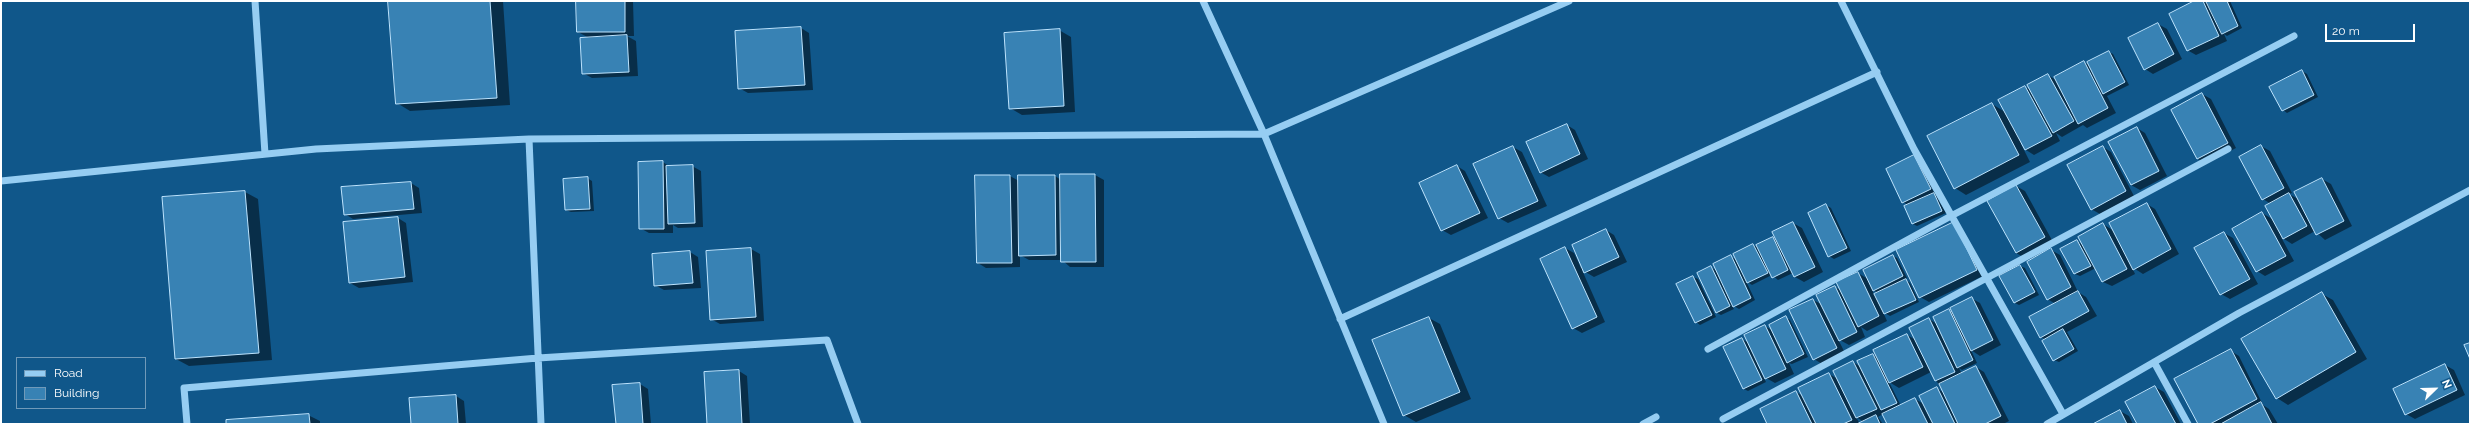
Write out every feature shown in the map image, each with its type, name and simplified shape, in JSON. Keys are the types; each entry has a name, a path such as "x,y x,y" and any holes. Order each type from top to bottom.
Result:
{"street":[{"path":"255,1 265,154"},
{"path":"1203,1 1264,134 1384,424 1376,424"},
{"path":"1,181 316,149 530,139 1264,134 1570,1"},
{"path":"1841,1 1914,149 2063,414"},
{"path":"1708,349 1951,216 2294,36"},
{"path":"1340,318 1877,72"},
{"path":"530,139 541,424"},
{"path":"1723,419 2228,148"},
{"path":"2047,424 2239,313 2470,190"},
{"path":"187,424 184,388 538,358 827,340 858,424"},
{"path":"2154,362 2188,424"},
{"path":"1643,424 1656,418"}],"building":[{"path":"388,1 490,1 497,98 396,104"},
{"path":"576,1 625,1 625,32 577,32"},
{"path":"2194,1 2203,1 2219,36 2187,51 2169,14"},
{"path":"2206,1 2227,1 2238,26 2222,34"},
{"path":"2158,23 2174,54 2144,70 2128,38"},
{"path":"801,27 805,85 738,89 735,31"},
{"path":"1060,29 1064,106 1009,109 1004,33"},
{"path":"627,35 629,72 582,74 580,38"},
{"path":"2109,51 2125,82 2103,94 2087,62"},
{"path":"2084,61 2108,108 2078,124 2054,77"},
{"path":"2302,70 2314,95 2282,111 2269,87"},
{"path":"2048,74 2074,121 2053,133 2027,85"},
{"path":"2025,86 2052,136 2025,150 1998,100"},
{"path":"2202,93 2228,143 2197,159 2171,110"},
{"path":"1992,103 2019,155 1954,189 1927,136"},
{"path":"1567,124 1580,154 1540,173 1526,142"},
{"path":"2137,127 2159,171 2131,185 2108,142"},
{"path":"2261,145 2284,188 2262,200 2239,157"},
{"path":"1513,146 1538,201 1498,219 1473,164"},
{"path":"2103,146 2126,191 2091,210 2067,165"},
{"path":"1914,155 1931,189 1902,203 1886,169"},
{"path":"663,161 664,229 639,229 638,162"},
{"path":"693,165 695,223 668,224 666,166"},
{"path":"1457,165 1480,213 1441,231 1419,183"},
{"path":"1060,174 1095,174 1096,262 1061,262"},
{"path":"975,175 1010,175 1012,263 977,263"},
{"path":"1018,175 1055,175 1056,255 1019,256"},
{"path":"588,177 590,209 565,210 563,179"},
{"path":"2322,178 2344,221 2316,235 2294,192"},
{"path":"411,182 414,209 344,215 341,187"},
{"path":"2016,185 2045,237 2016,253 1987,201"},
{"path":"245,191 259,353 175,359 162,197"},
{"path":"1934,193 1942,211 1912,224 1904,206"},
{"path":"2289,193 2307,226 2283,239 2265,206"},
{"path":"2147,203 2171,249 2133,270 2109,223"},
{"path":"1826,204 1847,248 1828,257 1808,213"},
{"path":"2262,212 2286,256 2256,272 2232,229"},
{"path":"398,217 405,277 349,283 343,222"},
{"path":"1793,222 1815,267 1794,277 1772,232"},
{"path":"1954,222 1977,270 1919,298 1896,250"},
{"path":"2103,223 2127,269 2102,282 2078,237"},
{"path":"1606,229 1619,257 1584,273 1572,245"},
{"path":"2224,232 2250,279 2220,295 2194,248"},
{"path":"1773,237 1788,270 1772,278 1756,245"},
{"path":"2077,240 2091,266 2074,274 2060,249"},
{"path":"1753,244 1768,273 1747,283 1733,254"},
{"path":"1565,247 1597,317 1572,329 1540,259"},
{"path":"751,248 756,317 710,320 706,251"},
{"path":"2051,248 2071,287 2047,300 2027,262"},
{"path":"690,251 693,283 654,286 652,254"},
{"path":"1731,255 1751,298 1733,307 1713,264"},
{"path":"1893,255 1903,276 1873,291 1863,270"},
{"path":"2020,265 2035,292 2014,303 1999,276"},
{"path":"1711,266 1730,306 1716,313 1697,273"},
{"path":"1858,272 1879,316 1858,327 1836,282"},
{"path":"1693,276 1712,315 1695,323 1676,284"},
{"path":"1906,279 1916,300 1884,314 1874,294"},
{"path":"1835,286 1857,332 1839,341 1816,295"},
{"path":"2078,291 2089,311 2040,338 2029,317"},
{"path":"2322,292 2356,352 2276,399 2241,339"},
{"path":"1972,297 1993,340 1971,351 1950,308"},
{"path":"1813,299 1837,348 1813,360 1789,310"},
{"path":"1949,309 1973,360 1957,368 1933,317"},
{"path":"1786,316 1804,354 1787,363 1769,325"},
{"path":"1429,317 1460,392 1403,416 1372,340"},
{"path":"1929,318 1955,372 1935,381 1909,328"},
{"path":"1765,325 1786,369 1765,379 1744,335"},
{"path":"2063,329 2074,349 2053,361 2042,341"},
{"path":"1907,334 1923,367 1889,383 1873,350"},
{"path":"1742,338 1762,380 1743,389 1723,347"},
{"path":"2470,343 2470,359 2464,345"},
{"path":"2231,349 2257,399 2210,424 2198,424 2174,379"},
{"path":"1873,354 1897,403 1881,410 1857,361"},
{"path":"1853,361 1877,409 1856,418 1833,371"},
{"path":"2445,364 2457,390 2405,415 2393,389"},
{"path":"1976,366 2001,416 1985,424 1958,424 1939,384"},
{"path":"739,370 742,424 707,424 704,372"},
{"path":"1829,373 1852,420 1843,424 1816,424 1798,388"},
{"path":"640,383 643,424 616,424 612,385"},
{"path":"2155,386 2176,424 2137,424 2125,402"},
{"path":"1937,387 1955,424 1933,424 1919,396"},
{"path":"1796,391 1812,424 1767,424 1760,409"},
{"path":"456,395 458,424 411,424 409,398"},
{"path":"1915,398 1928,424 1887,424 1882,414"},
{"path":"2261,402 2272,424 2221,424"},
{"path":"2120,410 2127,424 2093,424"},
{"path":"309,414 310,424 226,424 226,420"},
{"path":"1876,415 1880,424 1857,424"}]}
